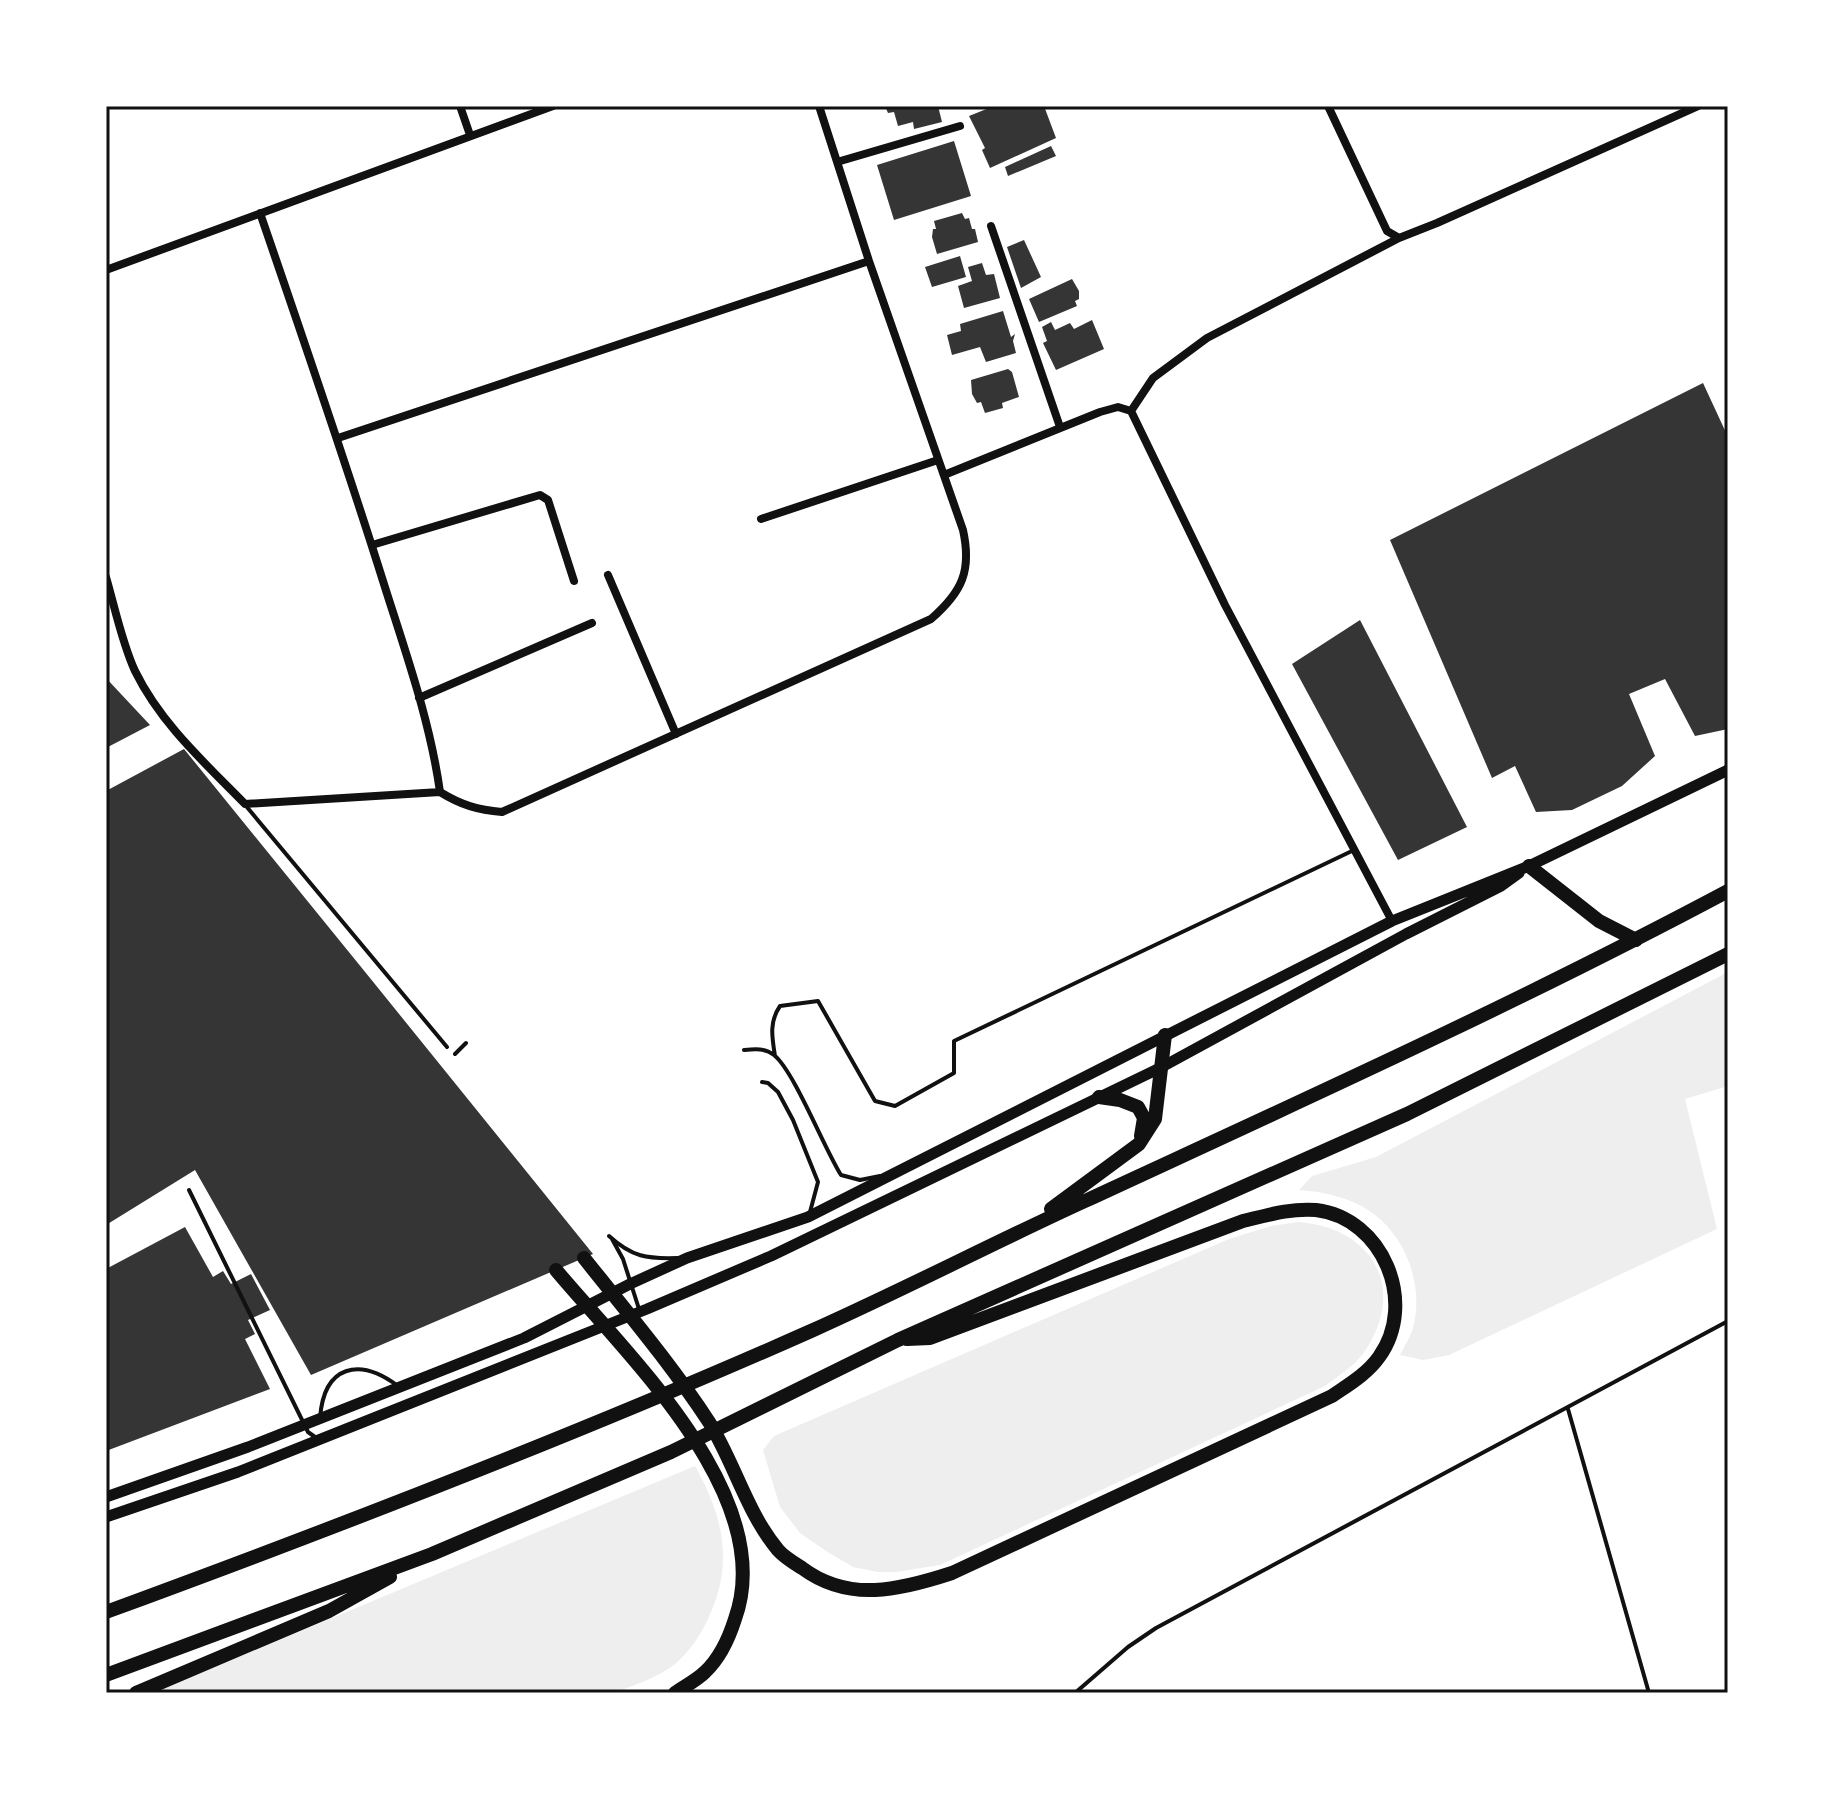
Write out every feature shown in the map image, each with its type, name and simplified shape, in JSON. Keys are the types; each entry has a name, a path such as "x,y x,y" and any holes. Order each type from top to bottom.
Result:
{"highway":[{"path":"1529,866 1599,921 1636,940"},
{"path":"106,1612 334,1528 812,1330 1028,1226 1462,1027 1728,891"},
{"path":"106,1675 432,1554 671,1452 898,1340 1407,1114 1728,954"},
{"path":"1028,1226 1139,1144 1155,1119 1165,1035"},
{"path":"1099,1097 1138,1107 1144,1118 1139,1144"},
{"path":"584,1258 686,1386 779,1551 813,1576 845,1589 877,1592 911,1587 952,1573 1318,1403 1366,1372 1380,1356 1391,1332 1397,1304 1390,1272 1379,1248 1366,1232 1350,1221 1319,1210 1290,1209 1243,1221 930,1338 898,1340"},
{"path":"556,1270 664,1397 692,1435 736,1523 743,1548 741,1603 733,1627 722,1651 705,1672 675,1693"},
{"path":"136,1693 329,1611 432,1554"}],"street":[{"path":"460,106 470,135"},
{"path":"106,270 553,106"},
{"path":"106,577 134,670 153,703 174,731 245,804 440,792 476,810 502,812 931,619 950,603 966,569 967,548 819,106"},
{"path":"1328,106 1387,231 1399,238"},
{"path":"1131,411 1153,378 1207,338 1399,238 1698,106"},
{"path":"837,162 960,126"},
{"path":"260,213 372,545 419,698 440,792"},
{"path":"991,226 1060,427"},
{"path":"338,438 869,261"},
{"path":"944,475 1060,427 1118,407 1131,411 1225,605 1392,921"},
{"path":"761,519 938,460"},
{"path":"372,545 540,495 548,500 574,581"},
{"path":"608,575 676,734"},
{"path":"419,698 592,623"},
{"path":"106,1497 248,1447 524,1338 687,1258 808,1217 1392,921 1529,866 1728,770"},
{"path":"106,1517 238,1472 771,1256 1160,1068 1501,886 1529,866"}],"lane":[{"path":"245,804 447,1047"},
{"path":"898,1173 860,1180 841,1175 793,1083 775,1056 773,1017 780,1006 818,1001 875,1101 895,1106 954,1073 954,1041 1354,850"},
{"path":"455,1054 466,1043"},
{"path":"744,1050 760,1048 775,1056"},
{"path":"762,1082 778,1092 812,1164 818,1182 815,1202 808,1217"},
{"path":"189,1190 308,1432 321,1439"},
{"path":"640,1311 623,1259 611,1237 632,1254 650,1259 687,1258"},
{"path":"1075,1693 1120,1653 1156,1628 1728,1321"},
{"path":"320,1418 321,1396 331,1381 346,1372 365,1368 383,1375 400,1387"},
{"path":"1568,1409 1649,1693"}],"shaded area":[{"path":"1728,972 1728,1086 1685,1099 1717,1229 1449,1355 1423,1360 1400,1355 1412,1331 1416,1296 1410,1265 1396,1237 1375,1215 1358,1204 1329,1194 1299,1190 1312,1176 1376,1157"},
{"path":"1298,1222 1323,1226 1362,1247 1374,1263 1381,1281 1383,1302 1378,1324 1367,1348 1353,1364 1325,1386 940,1565 896,1572 853,1567 800,1533 780,1507 763,1450 774,1436 1229,1239 1271,1226"},
{"path":"695,1466 719,1523 723,1560 721,1579 708,1619 694,1643 675,1664 646,1681 613,1693 153,1693"}],"building":[{"path":"885,106 938,106 942,122 914,129 913,122 898,126 894,112 888,113"},
{"path":"994,106 1044,106 1056,138 990,168 982,150 985,148 969,116"},
{"path":"954,141 971,196 894,220 877,165"},
{"path":"1051,146 1056,156 1008,176 1005,167"},
{"path":"962,213 965,219 969,218 978,242 937,254 932,237 933,229 936,229 934,221"},
{"path":"1024,240 1041,277 1021,288 1007,247"},
{"path":"960,256 966,277 932,287 925,267"},
{"path":"982,263 986,275 994,274 1000,298 964,308 958,286 972,281 968,267"},
{"path":"1072,279 1079,291 1079,299 1075,301 1077,306 1039,322 1029,299"},
{"path":"1003,311 1011,337 1015,334 1016,353 986,362 980,347 952,355 947,335 961,331 960,324"},
{"path":"1092,320 1104,349 1056,370 1043,343 1047,341 1042,327 1051,322 1055,330 1070,323 1074,329"},
{"path":"1008,369 1012,372 1019,397 1002,403 1003,408 985,413 981,402 977,403 972,394 971,380"},
{"path":"1703,383 1728,437 1728,729 1695,736 1665,679 1629,694 1655,756 1622,786 1572,810 1536,812 1515,766 1492,778 1390,540"},
{"path":"1360,620 1467,827 1398,860 1292,664"},
{"path":"106,678 150,725 106,748"},
{"path":"184,749 593,1254 311,1375 195,1170 106,1225 106,791"},
{"path":"185,1227 213,1277 223,1271 231,1284 251,1274 270,1310 248,1320 255,1334 245,1339 270,1389 106,1451 106,1269"}]}
